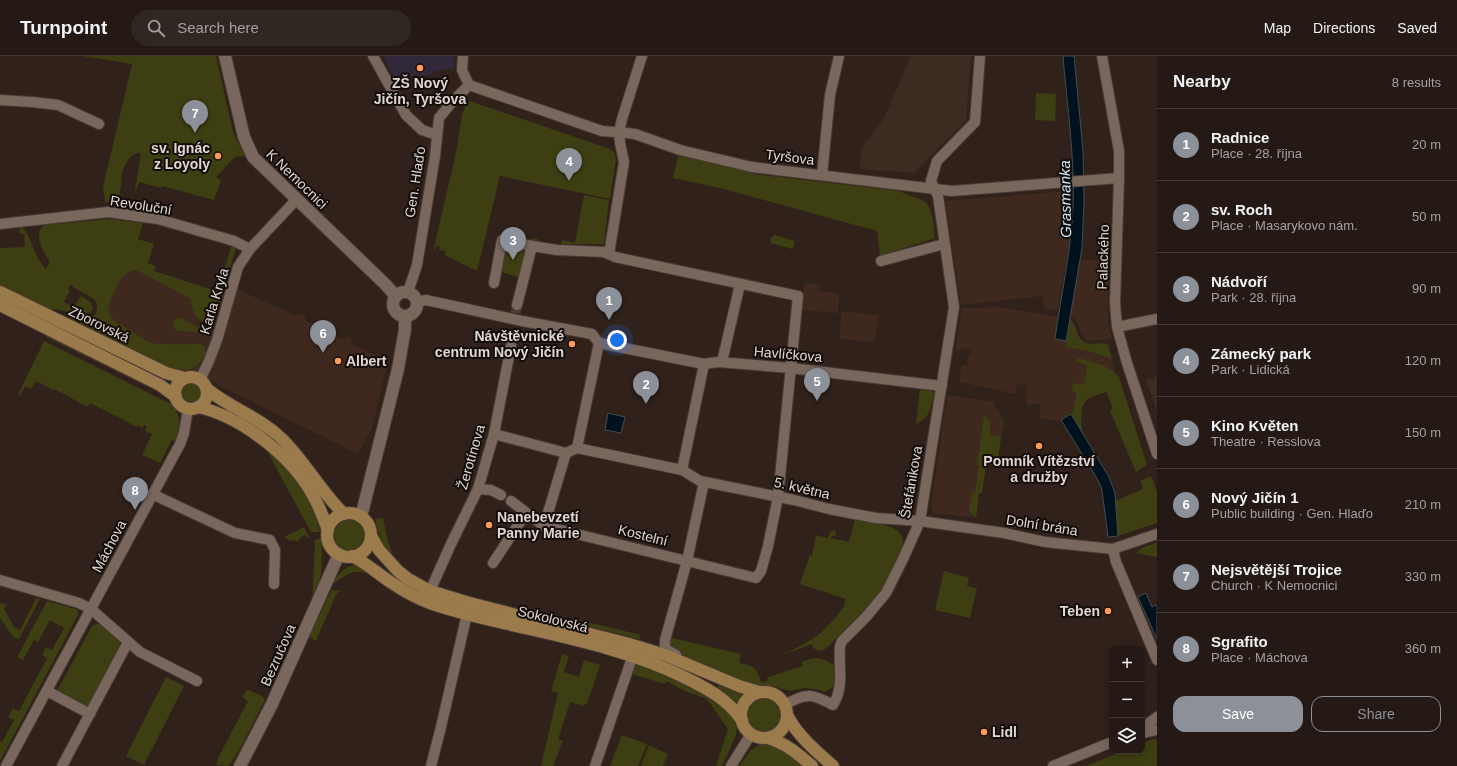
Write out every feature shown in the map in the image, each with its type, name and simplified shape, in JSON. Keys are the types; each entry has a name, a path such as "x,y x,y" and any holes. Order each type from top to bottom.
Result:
{"main road":[{"name":"Zborovská","path":"0,292 166,373 185,378"},
{"name":"Zborovská","path":"0,305 160,385 176,397"},
{"path":"328,530 335,518 344,514 355,514 361,516 370,526 371,536 369,545 359,554 352,556 345,556 333,550 329,544 328,530 315,498 306,484 288,463 259,436 235,422 212,411 181,405 176,397 178,385 185,378 193,378 203,384 219,398 252,416 280,438 304,464 334,504 344,514"},
{"path":"193,408 206,400 203,384"},
{"name":"Sokolovská","path":"371,536 379,550 398,571 413,582 430,591 471,604 630,644 664,655 716,677 759,692"},
{"name":"Sokolovská","path":"352,556 366,563 415,597 444,608 633,655 676,673 713,692 734,709 742,720"},
{"path":"812,766 795,751 782,743 751,734 744,726 741,713 749,697 759,692 773,693 779,696 785,705 788,717 795,729 804,740 833,766"},
{"path":"768,738 781,732 788,717"}],"street":[{"name":"K Nemocnici","path":"225,56 244,137 248,148 256,161 396,296"},
{"path":"373,56 406,115 422,130 437,134"},
{"path":"463,56 462,70 469,85"},
{"path":"609,254 624,162 619,132 642,56"},
{"path":"822,175 830,95 839,56"},
{"name":"Štefánikova","path":"785,705 792,700 810,695 820,698 833,705 839,696 841,685 840,646 842,641 860,624 886,594 920,521 954,307 938,196 931,181 937,161 975,122 980,56"},
{"name":"Palackého","path":"1102,56 1119,151 1115,303 1118,327 1127,363 1157,454"},
{"name":"Gen. Hlaďo","path":"408,292 416,265 439,118 469,85"},
{"name":"Tyršova","path":"469,85 602,131 635,134 680,150 752,167 952,191 1119,178"},
{"path":"0,100 58,105 99,124"},
{"name":"Karla Kryla","path":"203,384 238,267 250,249 296,200"},
{"name":"Revoluční","path":"0,224 108,212 158,219 234,241 250,249"},
{"path":"494,283 502,240 557,250 604,252 615,258 798,296 778,497"},
{"path":"881,261 944,244"},
{"path":"516,312 532,246"},
{"path":"722,362 740,284"},
{"path":"404,292 408,292 414,296 417,302 414,312 405,316 398,314 393,307 393,303 396,296 404,292"},
{"name":"Havlíčkova","path":"417,302 426,300 516,312 592,334 599,342 704,364 722,362 790,368 942,386"},
{"path":"361,516 398,369 405,329 405,316"},
{"path":"1118,327 1157,318"},
{"path":"494,434 566,453 577,448 599,342"},
{"name":"Žerotínova","path":"430,591 478,489 494,434 511,346"},
{"path":"682,470 704,364"},
{"name":"Máchova","path":"6,766 180,444 193,408"},
{"name":"5. května","path":"577,448 682,470 700,481 829,509 876,518 920,521"},
{"path":"544,526 566,453"},
{"path":"704,482 687,561 665,640 665,647 670,653 695,663 716,677"},
{"path":"478,489 491,490 501,495"},
{"path":"152,494 235,533 270,540 275,550 274,584"},
{"name":"Kostelní","path":"511,501 544,526 756,578 761,571 768,546 778,497"},
{"path":"493,563 526,513"},
{"name":"Dolní brána","path":"920,521 1004,533 1045,542 1112,549 1157,534"},
{"path":"1112,549 1157,660"},
{"name":"Bezručova","path":"240,766 272,704 339,554"},
{"path":"0,580 79,603 91,609 140,652 197,681"},
{"path":"431,766 467,614"},
{"path":"62,766 128,642"},
{"path":"595,766 633,655"},
{"path":"47,691 90,714"},
{"path":"1145,726 1157,717"},
{"path":"1145,732 1157,730"},
{"path":"731,766 751,734"},
{"path":"1053,766 1109,743"}],"shaded area":[{"path":"82,56 216,56 233,132 245,156 235,157 216,177 221,181 214,200 162,186 161,188 139,182 136,191 141,154 137,153 128,160 123,170 118,205 105,202 103,187 132,64"},
{"name":"ZŠ Nový Jičín, Tyršova","path":"383,56 454,56 454,68 432,72 432,74 418,77 417,75 398,79 396,81"},
{"path":"911,56 971,56 966,120 914,173 860,169 861,151 867,139 869,139 884,118"},
{"path":"1036,93 1056,94 1055,121 1035,120"},
{"path":"468,101 610,149 614,152 616,159 610,199 500,176 477,271 445,255 446,251 439,250 440,246 436,246 433,252 457,148 462,114"},
{"path":"678,156 754,171 753,174 899,191 924,201 927,204 930,208 935,238 880,256 877,231 724,189 673,178"},
{"path":"1069,191 1070,241 1057,310 1045,309 1042,296 961,305 945,201"},
{"path":"584,195 609,200 604,244 561,244 562,240 575,243"},
{"path":"109,219 143,223 138,239 154,244 148,263 156,266 154,271 217,291 232,245 235,247 213,325 200,320 194,313 191,299 136,270 126,273 122,277 110,302 109,313 112,318 149,342 162,344 203,345 206,352 205,357 197,366 188,370 166,367 57,315 86,318 96,314 97,304 94,299 73,287 71,284 68,288 70,290 64,302 74,307 81,296 92,304 93,309 91,312 86,314 77,314 54,309 50,312 0,287 0,248 25,247 24,234 20,234 19,228 23,228 39,259 46,269 50,262 42,248 39,238 39,233 44,225"},
{"path":"500,235 532,241 533,238 538,239 514,304 519,277 501,272 499,284 488,282"},
{"path":"774,235 795,241 793,248 771,243 771,238"},
{"path":"1080,259 1109,262 1108,322 1112,338 1091,341 1086,340 1081,333 1075,317 1070,316"},
{"path":"129,270 139,271 192,299 191,305 213,325 225,284 297,316 304,314 306,321 343,339 350,336 352,344 388,361 372,428 358,454 190,371 179,373 92,333 123,274"},
{"path":"805,283 820,284 819,291 839,294 838,313 802,310 804,298 802,298"},
{"path":"1001,307 1058,317 1055,339 1066,341 1067,347 1088,351 1112,359 1116,374 1096,362 1087,364 1084,383 1074,383 1076,394 1073,413 1059,422 1040,418 1039,415 1041,405 1033,403 1031,406 1026,403 1027,397 1025,395 1027,386 1017,384 1015,394 959,382 962,365 967,366 971,350 963,348 955,352 962,308"},
{"path":"841,311 879,315 875,342 840,339"},
{"path":"181,318 203,330 203,332 176,331 173,325 175,319"},
{"path":"1070,319 1078,335 1083,341 1089,344 1103,343 1108,345 1112,359 1088,351 1066,347"},
{"path":"48,333 163,390 169,397 46,337"},
{"path":"44,341 173,405 179,418 178,432 175,441 172,440 160,463 142,455 152,434 145,431 147,427 144,425 143,428 138,425 137,427 90,403 88,407 36,381 31,389 25,386 20,396 18,395"},
{"path":"1077,358 1094,362 1110,369 1119,377 1147,465 1136,472 1110,411 1113,409 1106,392 1088,399 1082,407 1082,432 1071,414 1073,413 1076,394 1075,391 1072,391 1073,383 1084,383 1087,365 1076,362"},
{"path":"1157,376 1157,412 1146,380"},
{"path":"187,382 195,382 202,389 202,397 195,404 187,404 180,397 180,389"},
{"path":"920,390 933,391 934,393 930,412 925,418 916,424"},
{"path":"947,395 995,402 994,407 999,411 1003,424 997,465 986,464 982,493 979,493 976,518 934,513 931,506"},
{"path":"984,415 990,422 990,435 1001,437 1001,415 1003,424 997,465 986,464 982,493 979,493 976,518 969,511 972,493 975,493 979,465 977,465"},
{"path":"267,451 288,469 302,486 308,496 316,516 320,532 311,532"},
{"path":"1151,476 1157,492 1157,523 1118,536 1115,501 1143,489 1140,481"},
{"path":"383,518 392,553 390,555 382,543 375,519"},
{"path":"349,520 360,524 364,535 360,546 349,550 338,546 334,535 338,524"},
{"path":"855,520 888,526 895,529 903,540 902,549 885,585 859,617 824,650 819,651 813,648 812,644 778,656 817,636 828,626 842,608 841,614 846,599 800,584 810,555 812,556 816,535 827,538 832,530 836,531 835,536 832,536 831,538 849,542"},
{"path":"304,527 310,539 304,535 299,539 299,541 288,540 284,537"},
{"path":"321,538 322,555 320,580 312,605 315,540"},
{"path":"1157,542 1157,557 1136,553 1142,548"},
{"path":"357,565 370,574 363,572 352,573 331,585 343,570"},
{"path":"944,571 969,578 967,586 977,588 970,618 935,610"},
{"path":"331,591 344,591 338,592 335,597 316,641 309,637"},
{"path":"36,598 40,599 19,639 14,638 0,618 0,603 6,604 4,609 14,627 20,630"},
{"path":"47,601 76,609 78,611 78,615 0,761 0,741 2,742 14,720 8,717 13,708 19,711 47,658 42,655 46,647 52,650 64,628 50,620 38,642 34,640 23,660 17,657"},
{"path":"571,618 641,635 639,639 569,621"},
{"path":"102,624 120,640 120,646 88,707 57,691 92,626"},
{"path":"672,638 741,654 739,663 752,666 758,673 761,682 766,682 768,677 803,666 801,662 815,658 822,659 834,665 834,686 825,692 805,688 789,691 773,686 747,684 670,649 669,640"},
{"path":"562,654 569,656 564,672 579,677 584,660 600,665 586,705 584,704 583,706 570,702 558,739 563,741 553,766 541,766 558,693 551,691"},
{"path":"638,663 703,691 734,717 737,727 736,735 722,766 716,766 728,729 707,699 685,691 666,681 665,684 632,674"},
{"path":"166,677 184,686 144,765 126,756"},
{"path":"719,684 744,694 738,704 718,689 717,687"},
{"path":"249,690 262,696 265,700 240,749 229,766 216,765 219,756 248,701 242,697 246,691"},
{"path":"768,697 777,702 781,708 781,722 777,728 768,733 760,733 751,728 747,722 746,711 751,702 757,698"},
{"path":"622,735 647,744 638,766 610,766"},
{"path":"1153,739 1157,740 1157,766 1086,766 1116,754 1145,754 1145,742"},
{"path":"761,744 774,744 806,766 739,766 751,750"},
{"path":"649,745 668,754 663,766 641,766"}],"water":[{"path":"1063,56 1074,56 1083,151 1084,202 1082,248 1066,341 1055,339 1068,257 1073,207 1072,150"},
{"path":"608,413 625,417 621,433 605,430"},
{"path":"1071,414 1109,477 1115,493 1118,536 1108,537 1102,490 1098,480 1061,420"},
{"path":"1146,593 1152,607 1156,605 1157,607 1157,639 1138,597"}],"tunnel":[{"path":"516,313 517,305"}],"place":[{"name":"ZŠ Nový Jičín, Tyršova","path":"420,68"},
{"name":"Nejsvětější Trojice","path":"195,133"},
{"name":"sv. Ignác z Loyoly","path":"218,156"},
{"name":"Zámecký park","path":"569,181"},
{"name":"Nádvoří","path":"513,260"},
{"name":"Radnice","path":"609,320"},
{"name":"Návštěvnické centrum Nový Jičín","path":"572,344"},
{"name":"Nový Jičín 1","path":"323,353"},
{"name":"Albert","path":"338,361"},
{"name":"Kino Květen","path":"817,401"},
{"name":"sv. Roch","path":"646,404"},
{"name":"Pomník Vítězství a družby","path":"1039,446"},
{"name":"Sgrafito","path":"135,510"},
{"name":"Nanebevzetí Panny Marie","path":"489,525"},
{"name":"Teben","path":"1108,611"},
{"name":"Lidl","path":"984,732"}],"water label":[{"name":"Grasmanka","path":"1065,199"}]}
